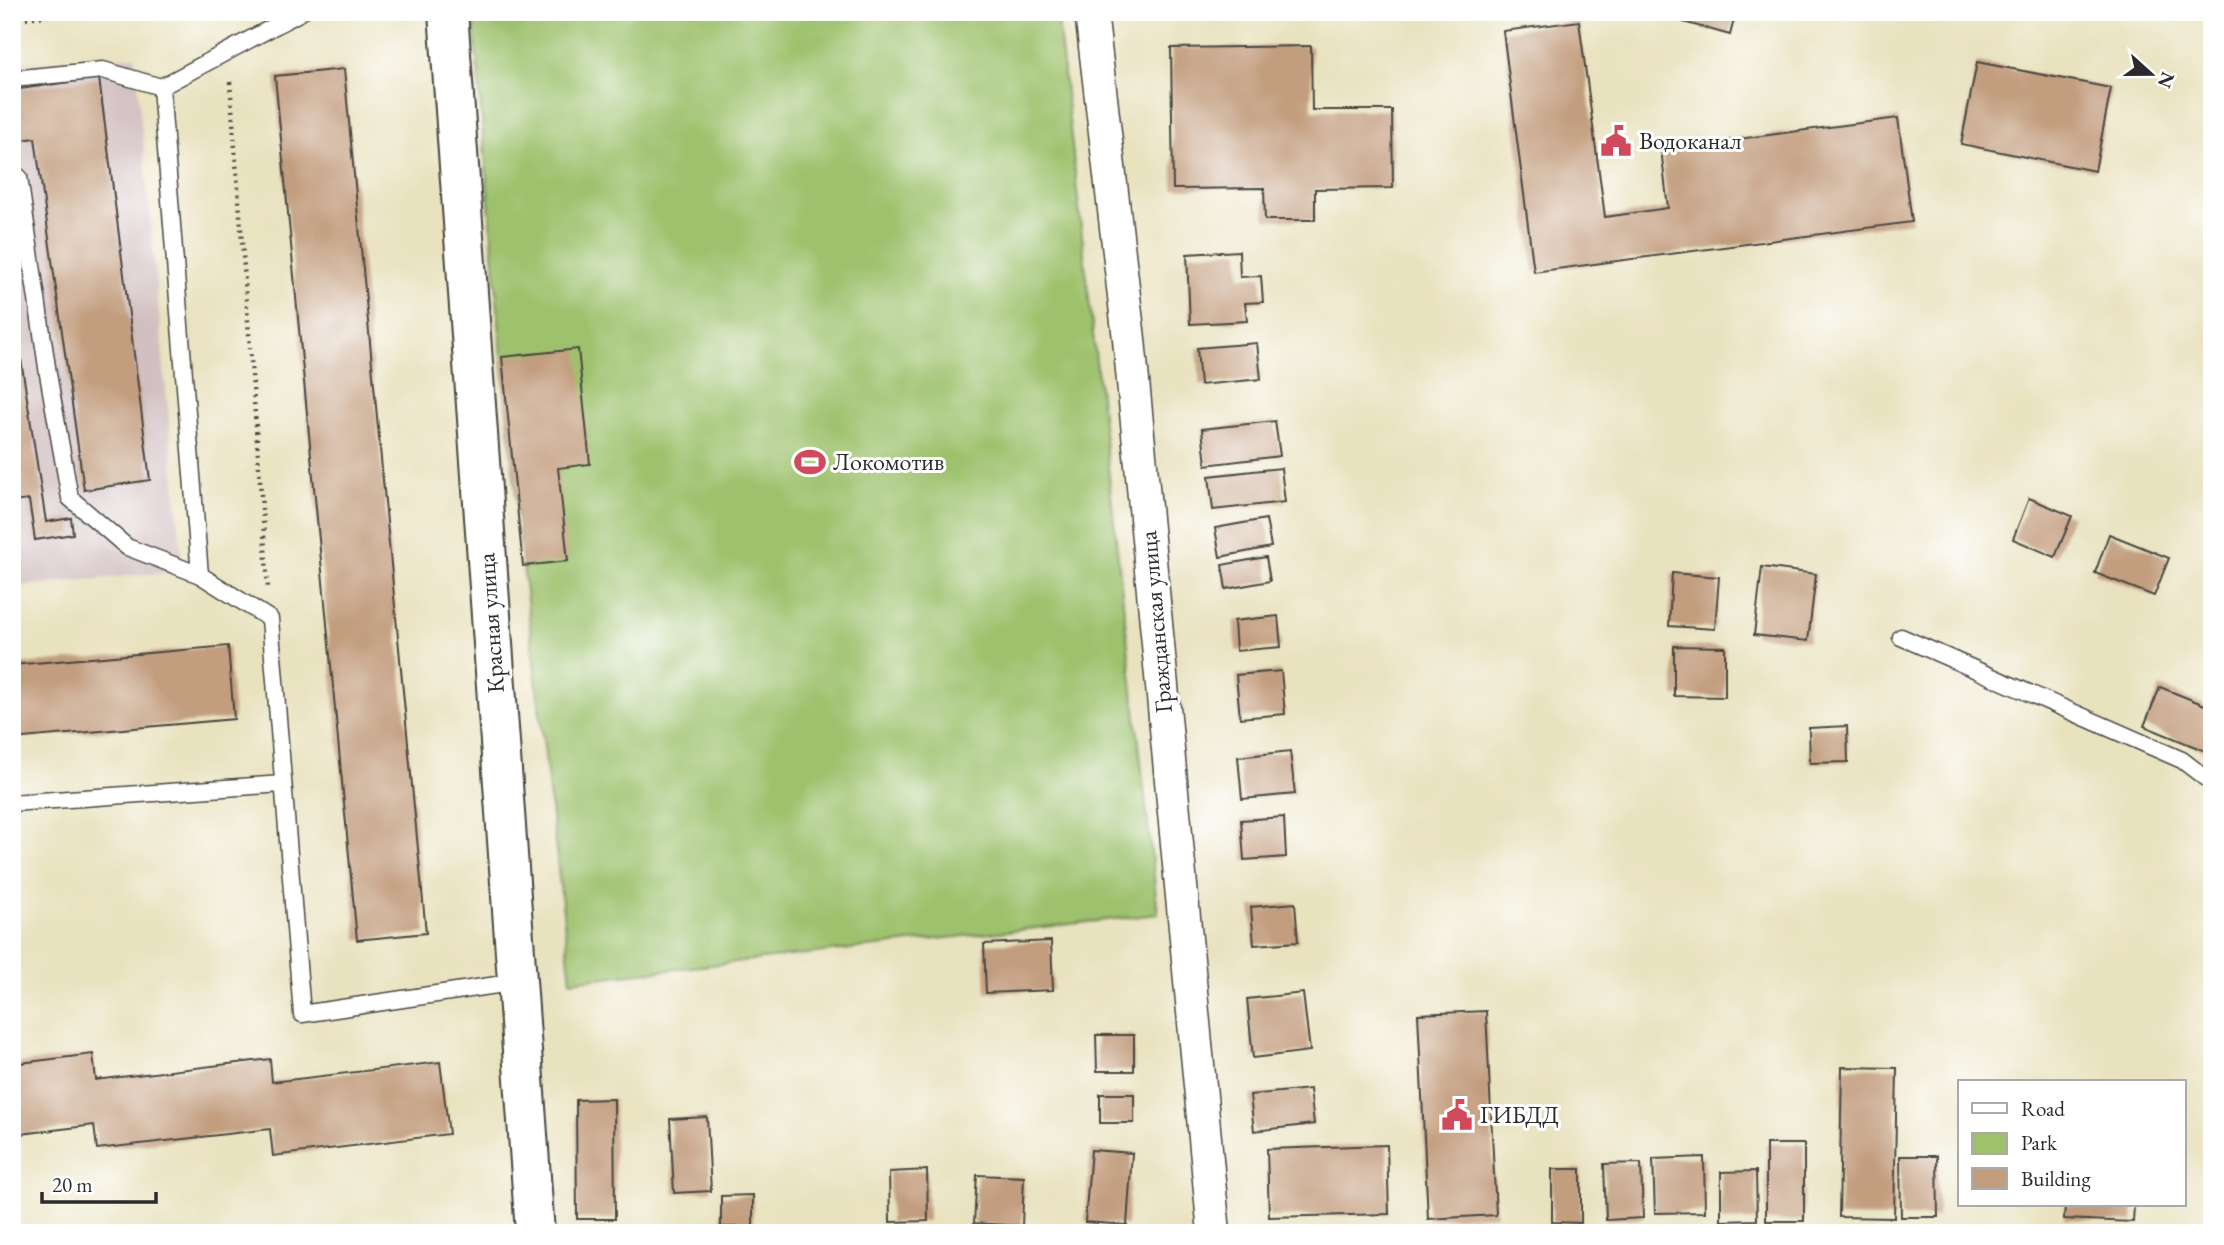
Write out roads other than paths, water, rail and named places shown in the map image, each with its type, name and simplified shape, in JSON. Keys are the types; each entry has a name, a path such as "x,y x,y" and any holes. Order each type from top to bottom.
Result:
{"street":[{"name":"Красная улица","path":"448,12 535,1233"},
{"name":"Гражданская улица","path":"1091,12 1129,340 1214,1233"}],"lane":[{"path":"12,79 103,71 161,87 301,12"},
{"path":"161,87 200,575"},
{"path":"19,177 48,374 70,498 127,547 200,575 270,619 302,1014 517,982"},
{"path":"1901,637 2182,760 2212,783"},
{"path":"12,803 283,784"}],"place":[{"name":"Водоканал","path":"1616,141"},
{"name":"Локомотив","path":"810,462"},
{"name":"ГИБДД","path":"1457,1115"}]}
